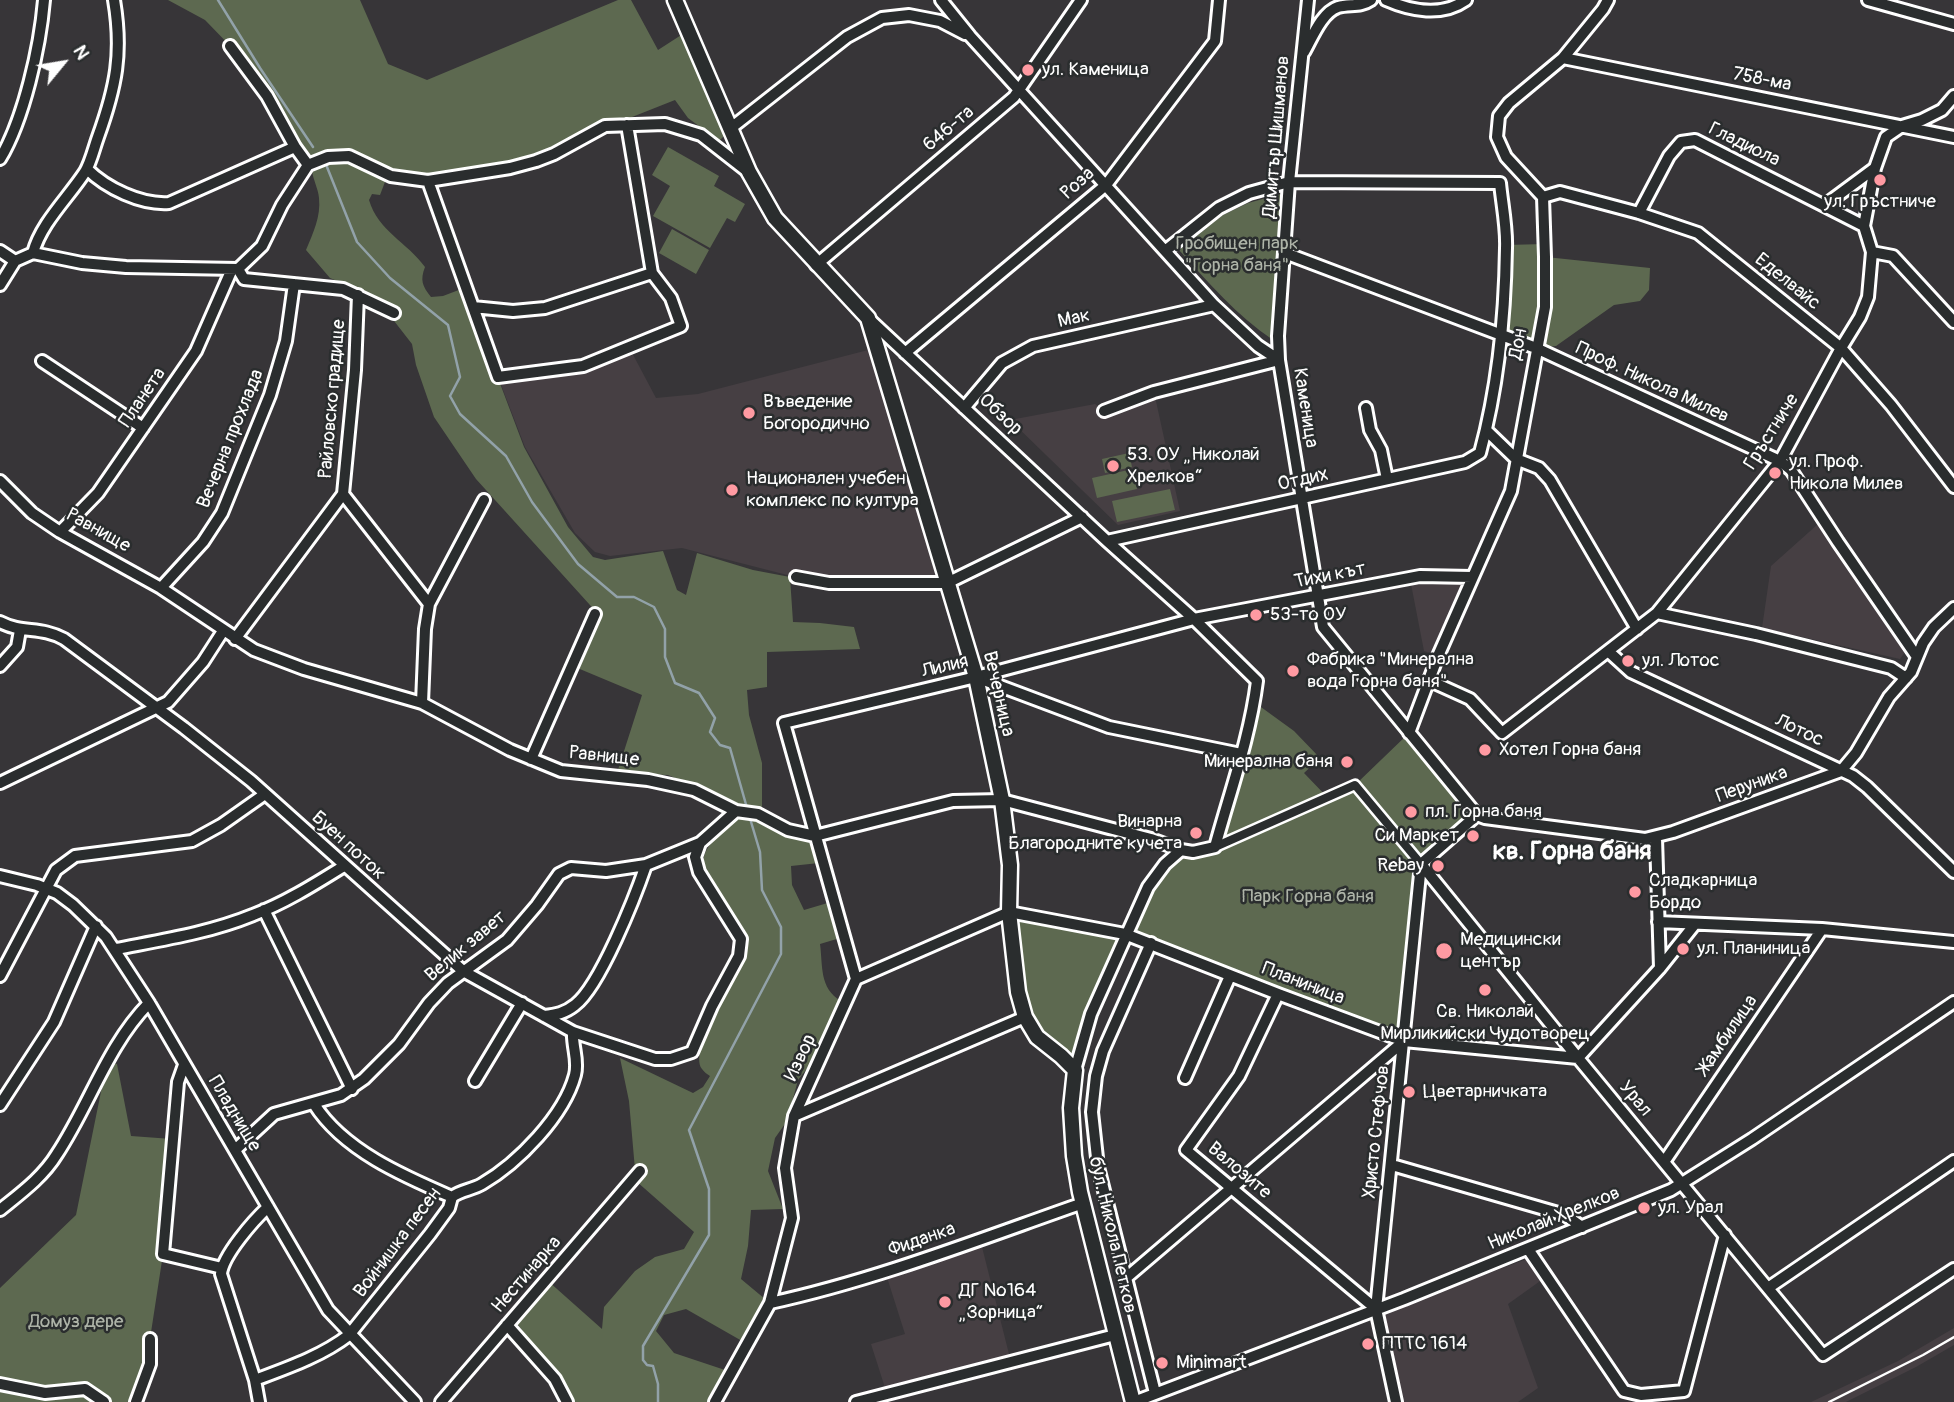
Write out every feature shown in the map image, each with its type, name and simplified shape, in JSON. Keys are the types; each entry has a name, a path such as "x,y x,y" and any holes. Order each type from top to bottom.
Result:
{"street":[{"path":"0,159 10,143 29,77 42,23 44,0"},
{"path":"33,253 38,237 87,169 110,105 119,67 118,22 114,0"},
{"name":"Обзор","path":"675,0 749,172 775,218 868,318 1194,619 1256,681 1254,702 1215,847"},
{"name":"Каменица","path":"941,0 970,36 1214,305 1258,346 1279,360 1323,627 1477,815"},
{"name":"646-та","path":"817,265 1020,90 1081,0"},
{"name":"Роза","path":"905,353 1106,185 1215,41 1219,0"},
{"name":"Димитър Шишманов","path":"1279,360 1278,336 1289,182 1308,0"},
{"path":"1301,57 1325,17 1335,8 1363,5 1371,0"},
{"path":"1386,0 1402,7 1431,10 1453,7 1466,0"},
{"path":"1542,197 1506,157 1497,137 1499,116 1509,103 1563,58 1608,0"},
{"path":"1868,0 1884,2 1954,23"},
{"path":"731,128 847,37 882,18 909,15 940,21 970,36"},
{"path":"230,46 267,96 308,165"},
{"name":"758-ма","path":"1563,58 1954,137"},
{"path":"1902,125 1922,120 1942,110 1954,96"},
{"path":"0,285 15,261 33,253 82,263 126,267 235,269 262,246 282,205 308,165 328,157 349,156 391,176 428,181 523,165 554,155 605,126 665,124 701,135 749,172"},
{"path":"428,181 498,377 583,366 681,326 671,298 652,273 627,125"},
{"name":"Гръстниче","path":"1428,680 1470,699 1502,733 1657,613 1780,461 1860,317 1868,297 1872,252 1864,226 1875,168 1886,137 1902,125"},
{"name":"Гладиола","path":"1639,213 1669,156 1681,142 1695,139 1864,226"},
{"path":"87,169 100,181 153,204 169,203 295,147"},
{"path":"1825,205 1875,168"},
{"path":"1165,251 1219,208 1249,193 1289,182"},
{"name":"Дон","path":"1289,182 1500,183 1506,246 1502,335 1486,430"},
{"name":"Еделвайс","path":"1542,197 1560,192 1639,213 1698,233 1841,348 1891,405 1954,487"},
{"name":"Дон","path":"1409,733 1428,680 1511,491 1545,307 1542,197"},
{"path":"0,251 15,261"},
{"path":"1872,252 1893,256 1954,322"},
{"name":"Проф. Никола Милев","path":"1285,253 1536,348 1780,461 1791,470 1917,657"},
{"path":"235,269 244,279 343,289 394,313"},
{"name":"Планета","path":"60,532 98,493 196,351 235,269"},
{"path":"473,307 513,311 545,307 652,273"},
{"name":"Вечерна прохлада","path":"161,588 203,542 222,513 271,395 286,341 294,284"},
{"name":"Райловско градище","path":"235,639 343,494 355,370 358,295"},
{"name":"Мак","path":"964,408 1002,362 1033,346 1214,305"},
{"name":"Вечерница","path":"868,318 976,677 1002,800 1010,865 1009,912 1018,992 1025,1017 1037,1037 1074,1070"},
{"path":"1104,411 1154,393 1279,360"},
{"path":"42,361 143,428"},
{"path":"1366,408 1370,430 1381,450 1387,479"},
{"path":"1486,430 1516,459 1539,468 1550,480 1637,629"},
{"name":"Отдих","path":"1107,541 1465,463 1480,453 1486,430"},
{"name":"Равнище","path":"0,481 32,513 60,532 161,588 254,650 304,669 422,703 531,759 561,771 648,780 694,790 736,811 758,814 788,831 815,836 953,801 1002,800 1151,839 1181,850 1193,852 1215,847"},
{"path":"343,494 429,604"},
{"path":"422,703 425,629 429,604 485,500"},
{"path":"796,577 829,583 947,583 1082,517"},
{"name":"Тихи кът","path":"1194,619 1420,576 1472,577"},
{"path":"1841,771 1856,753 1889,697 1914,667 1934,627 1954,608"},
{"path":"1657,613 1745,631 1891,668 1906,678"},
{"path":"531,759 594,614"},
{"name":"Лилия","path":"815,836 784,723 976,677 1194,619"},
{"name":"Буен поток","path":"0,622 20,630 46,630 64,639 157,708 265,794 463,971 573,1032 655,1059 671,1059 690,1053 739,956 741,939 699,872 695,857 699,843"},
{"path":"0,666 17,647 20,630"},
{"path":"0,783 168,702 185,684 223,631"},
{"name":"Лотос","path":"1608,651 1631,672 1841,771 1867,788 1954,872"},
{"path":"976,677 1109,727 1241,754"},
{"name":"Перуника","path":"1477,815 1584,832 1656,838 1841,771"},
{"path":"1215,847 1355,785 1421,864 1477,815"},
{"path":"0,976 55,870 75,856 192,841 221,825 265,794"},
{"name":"Велик завет","path":"235,1150 274,1114 314,1104 352,1089 391,1053 436,995 463,971 507,940 559,874 570,868 606,871 646,865 699,843 736,811"},
{"path":"815,836 856,979 1009,912"},
{"path":"1656,838 1660,968"},
{"name":"бул. Никола Петков","path":"1134,1402 1083,1203 1073,1144 1071,1108 1074,1070 1091,1014 1125,934 1148,887 1181,850"},
{"name":"Христо Стефчов","path":"1396,1402 1376,1309 1421,864"},
{"name":"Урал","path":"1421,864 1824,1355 1954,1269"},
{"path":"544,1016 561,1014 577,1004 592,986 638,890 646,865"},
{"path":"116,949 188,936 264,910 344,866"},
{"name":"Пладнище","path":"0,876 46,889 65,899 96,926 116,949 328,1310 415,1402"},
{"path":"264,910 352,1089"},
{"name":"Планиница","path":"1009,912 1125,934 1405,1041 1578,1058"},
{"path":"1658,922 1822,929 1954,942"},
{"path":"1578,1058 1660,968 1695,924"},
{"path":"0,1105 54,1022 96,926"},
{"name":"Жамбилица","path":"1664,1162 1822,929"},
{"name":"бул. Никола Петков","path":"1151,943 1103,1051 1096,1076 1093,1112 1098,1167 1155,1393"},
{"path":"1185,1078 1230,975"},
{"name":"Извор","path":"715,1402 770,1303 792,1217 785,1168 794,1116 856,979"},
{"name":"Валозите","path":"1278,994 1239,1076 1186,1150 1376,1309"},
{"name":"Николай Хрелков","path":"1134,1402 1528,1249 1682,1184 1954,1002"},
{"path":"0,1210 51,1163 110,1056 134,1019 149,1003"},
{"path":"474,1081 522,1003"},
{"path":"794,1116 1025,1017"},
{"name":"Войнишка песен","path":"256,1380 338,1344 349,1335 430,1234 449,1208 452,1197 483,1184 529,1146 561,1104 575,1075 577,1064 573,1032"},
{"path":"1126,1278 1405,1041"},
{"path":"184,1065 178,1082 163,1254 222,1268"},
{"path":"314,1104 324,1120 358,1148 452,1197"},
{"path":"1768,1288 1954,1161"},
{"path":"1392,1166 1565,1215 1582,1227"},
{"name":"Нестинарка","path":"441,1402 640,1171"},
{"name":"Фиданка","path":"770,1303 885,1270 1083,1203"},
{"path":"259,1402 256,1380 222,1281 222,1268 251,1225 268,1207"},
{"path":"1528,1249 1624,1391 1641,1395 1684,1391 1725,1235"},
{"path":"507,1325 555,1379 567,1402"},
{"path":"863,1401 1115,1335"},
{"path":"136,1402 150,1364 150,1339"},
{"path":"0,1384 45,1394 85,1389 104,1402"}],"shaded area":[{"name":"Национален учебен комплекс по култура","path":"630,349 656,398 698,394 872,349 942,581 829,583 682,548 610,556 595,552 575,533 525,447 498,377 583,366"},
{"name":"53. ОУ „Николай Хрелков“","path":"1154,392 1180,511 1118,525 1010,420 1095,404 1104,410"},
{"path":"1818,524 1905,652 1900,659 1762,628 1771,566"},
{"path":"1476,578 1441,657 1424,651 1411,584"},
{"name":"ДГ №164 „Зорница“","path":"980,1239 1011,1362 887,1394 871,1344 905,1334 885,1271"},
{"path":"1527,1259 1543,1279 1508,1304 1538,1388 1518,1402 1401,1402 1383,1312"},
{"path":"1954,1328 1954,1345 1916,1367 1846,1402 1811,1402 1898,1361"}],"green space":[{"path":"168,0 360,0 388,64 427,80 618,0 631,0 658,50 689,30 703,83 725,135 719,141 688,118 675,100 627,119 604,121 528,163 428,181 388,174 380,195 372,194 369,200 379,220 425,267 423,283 431,297 443,296 464,288 524,447 568,527 593,557 605,560 663,551 677,590 686,595 697,553 753,570 790,577 793,622 854,627 860,649 767,652 767,687 747,690 749,715 762,763 762,811 780,833 812,841 819,863 791,866 792,885 804,910 831,902 840,938 820,944 822,968 829,990 841,1001 813,1061 798,1080 787,1121 775,1138 768,1171 783,1209 751,1210 748,1246 741,1279 765,1299 755,1322 742,1341 686,1309 664,1315 656,1331 674,1353 728,1371 711,1402 571,1402 558,1377 515,1321 548,1281 602,1329 604,1307 635,1271 655,1257 684,1249 694,1232 636,1181 629,1101 620,1058 693,1093 703,1087 710,1076 702,1069 699,1059 702,1045 746,950 742,929 709,879 704,861 712,842 732,819 734,803 668,775 617,773 642,695 575,667 599,615 476,479 434,417 416,365 412,344 391,317 386,302 330,278 306,250 319,212 312,170 349,156 308,165 236,52 205,20"},
{"path":"668,147 719,176 714,186 745,204 735,222 727,218 710,248 653,216 670,186 652,175"},
{"name":"Гробищен парк \"Горна баня\"","path":"1281,194 1273,340 1235,309 1179,250 1223,215 1248,203"},
{"path":"672,229 709,250 696,274 659,253"},
{"path":"1545,244 1546,257 1650,268 1649,290 1640,301 1614,305 1556,346 1536,348 1501,335 1506,245"},
{"path":"1129,453 1132,467 1105,473 1102,459"},
{"path":"1133,469 1137,489 1097,498 1092,478"},
{"path":"1170,489 1175,510 1117,522 1112,501"},
{"name":"Парк Горна баня","path":"1254,702 1294,731 1320,758 1304,773 1328,798 1355,785 1409,733 1477,815 1421,864 1404,1041 1126,934 1148,887 1181,850 1215,846"},
{"path":"1009,912 1126,934 1075,1070 1025,1017"},
{"name":"Домуз дере","path":"107,1062 117,1064 131,1136 172,1139 163,1254 150,1339 136,1402 0,1402 0,1288 76,1215"}],"waterway":[{"path":"218,0 313,147"},
{"path":"327,167 357,242 390,278 448,325 460,377 450,396 460,414 506,456 532,502 578,564 617,597 634,597 654,607 665,629 665,657 675,683 699,693 715,718 710,732 720,745 730,748 747,808"},
{"path":"658,1402 658,1384 653,1366 647,1365 643,1360 643,1346 709,1235 709,1189 689,1130 781,954 781,927 762,890 760,852 749,815"}],"railway":[{"path":"1829,1402 1954,1337"}],"place":[{"name":"ул. Каменица","path":"1028,70"},
{"name":"ул. Гръстниче","path":"1880,180"},
{"name":"Въведение Богородично","path":"749,413"},
{"name":"53. ОУ „Николай Хрелков“","path":"1113,466"},
{"name":"ул. Проф. Никола Милев","path":"1775,473"},
{"name":"Национален учебен комплекс по култура","path":"732,490"},
{"name":"53-то ОУ","path":"1256,615"},
{"name":"ул. Лотос","path":"1628,661"},
{"name":"Фабрика \"Минерална вода Горна баня\"","path":"1293,671"},
{"name":"Хотел Горна баня","path":"1485,750"},
{"name":"Минерална баня","path":"1347,762"},
{"name":"пл. Горна баня","path":"1411,812"},
{"name":"Винарна Благородните кучета","path":"1196,833"},
{"name":"Си Маркет","path":"1473,836"},
{"name":"Rebay","path":"1438,866"},
{"name":"Сладкарница Бордо","path":"1635,892"},
{"name":"ул. Планиница","path":"1683,949"},
{"name":"Медицински център","path":"1444,951"},
{"name":"Св. Николай Мирликийски Чудотворец","path":"1485,990"},
{"name":"Цветарничката","path":"1409,1092"},
{"name":"ул. Урал","path":"1644,1208"},
{"name":"ДГ №164 „Зорница“","path":"945,1302"},
{"name":"ПТТС 1614","path":"1368,1344"},
{"name":"Minimart","path":"1162,1363"}],"district":[{"name":"кв. Горна баня","path":"1572,852"}]}
